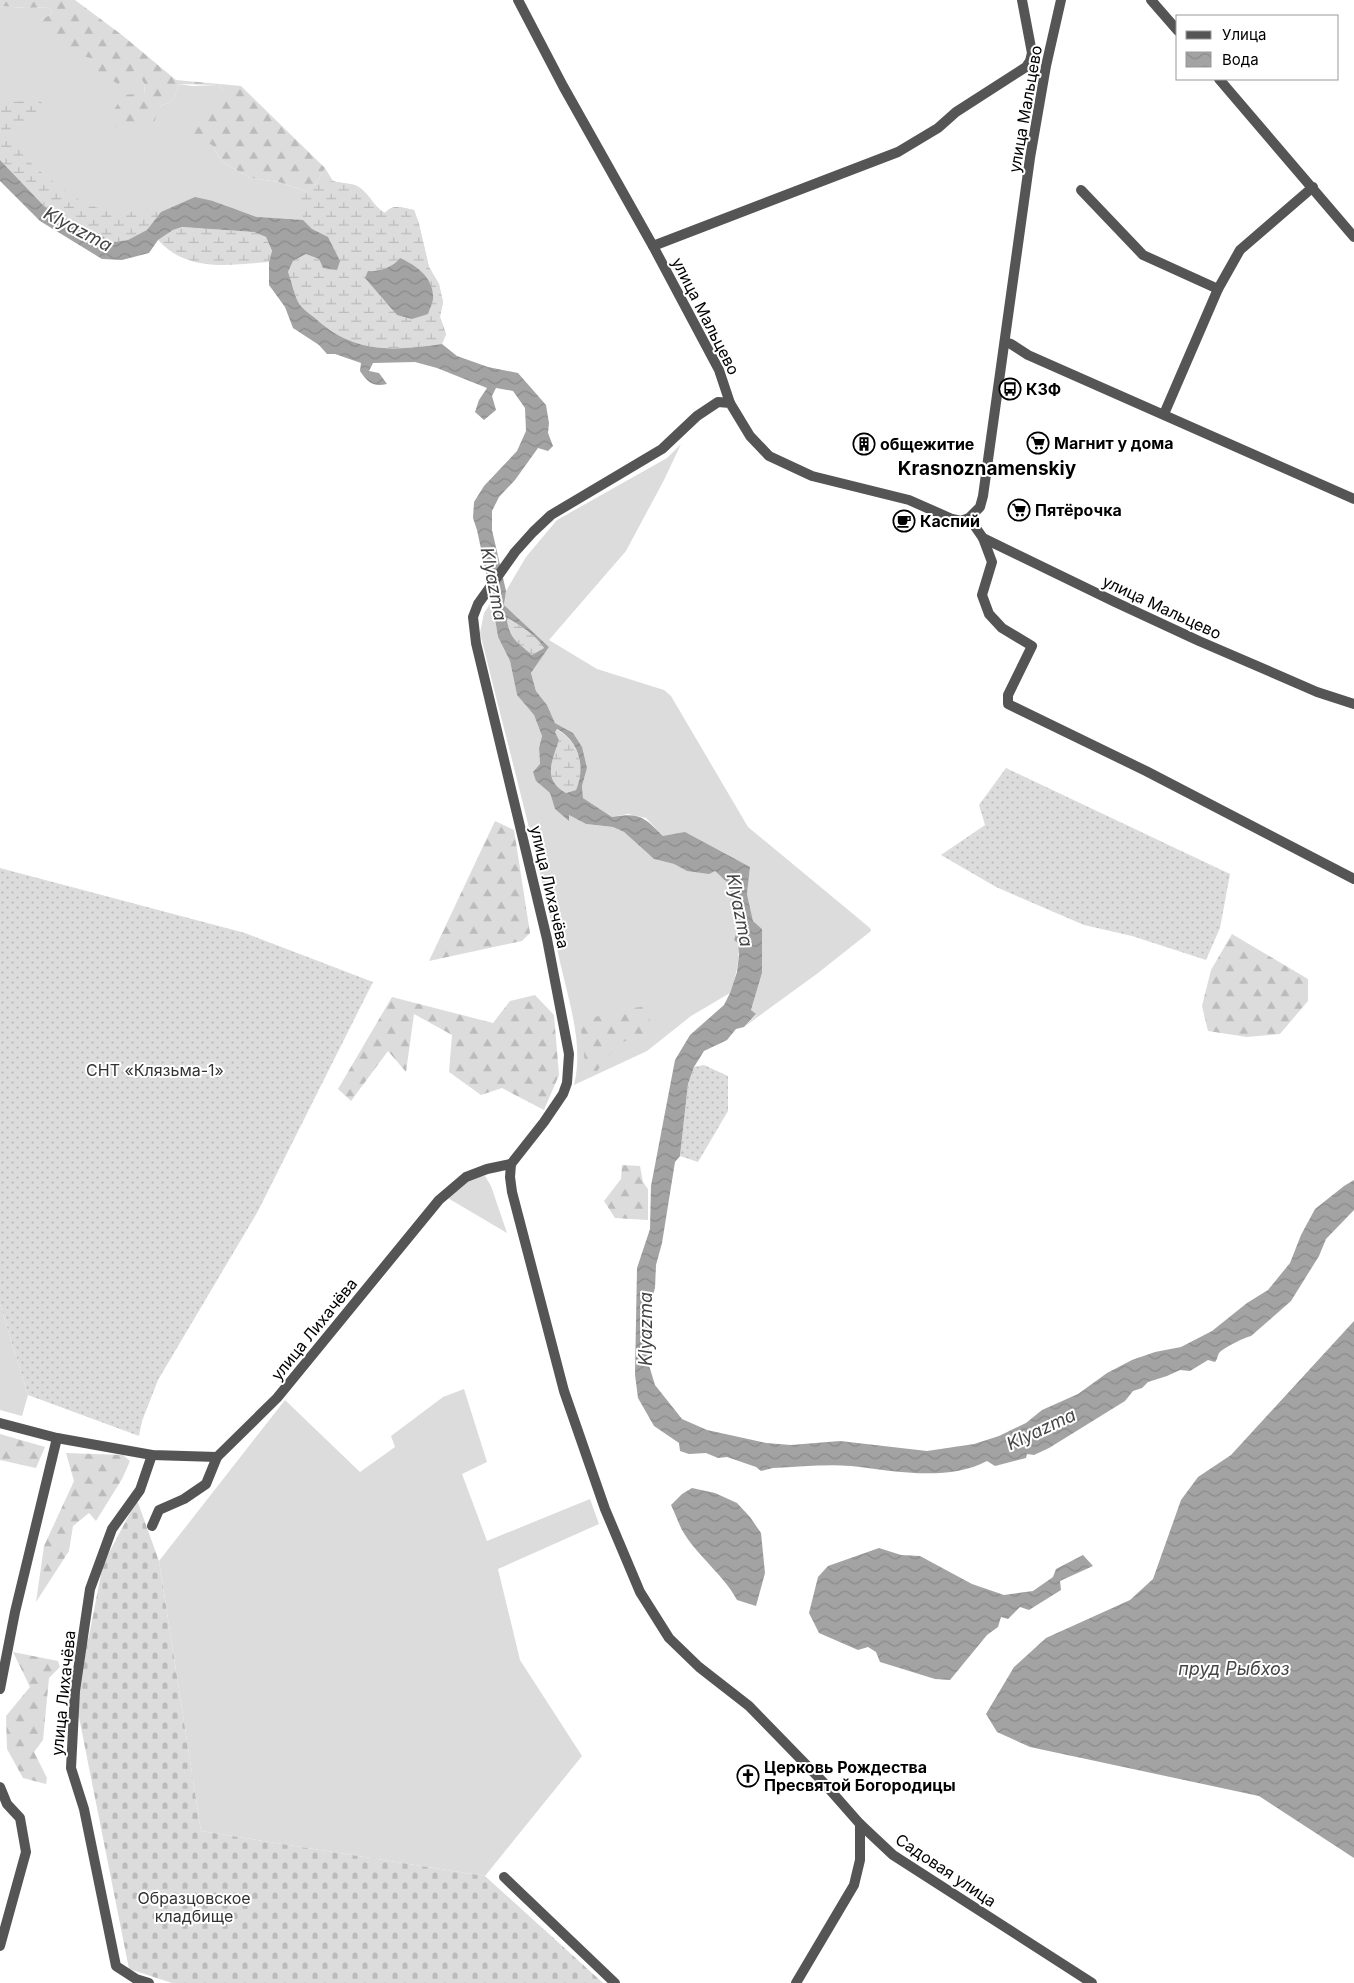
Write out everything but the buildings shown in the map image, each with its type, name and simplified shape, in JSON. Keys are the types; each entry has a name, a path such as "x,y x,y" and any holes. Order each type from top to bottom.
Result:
{"street":[{"name":"улица Мальцево","path":"518,0 563,86 653,246 719,370 730,403 750,436 768,456 812,476 909,500 952,519 961,520 969,518 980,507 984,496 1030,158 1046,66 1061,0"},
{"path":"653,246 898,152 938,128 956,112 1026,67 1030,61 1032,53 1022,0"},
{"path":"1151,0 1176,29"},
{"path":"1030,61 1046,66"},
{"path":"1220,80 1313,186 1354,237"},
{"path":"1164,414 1218,289 1240,250 1313,186"},
{"path":"1081,190 1143,255 1218,289"},
{"path":"1005,342 1028,355 1354,499"},
{"name":"улица Лихачёва","path":"152,1526 159,1510 184,1499 206,1484 217,1457 277,1398 439,1200 466,1177 487,1169 511,1164 563,1094 567,1082 569,1054 547,939 476,643 473,617 478,604 515,552 551,515 662,449 697,416 718,402 730,403"},
{"name":"улица Мальцево","path":"969,518 983,538 1199,641 1317,692 1354,704"},
{"path":"983,538 992,562 982,595 989,614 1002,628 1032,646 1008,695 1008,704 1146,771 1354,879"},
{"name":"Садовая улица","path":"511,1164 512,1192 564,1391 604,1510 620,1548 640,1592 669,1638 699,1667 749,1706 824,1782 860,1824 893,1855 1092,1983"},
{"path":"0,1422 57,1438 152,1455 217,1457"},
{"path":"0,1689 15,1612 57,1438"},
{"name":"улица Лихачёва","path":"149,1983 136,1979 116,1966 84,1809 70,1768 74,1691 90,1589 112,1529 140,1490 152,1455"},
{"path":"0,1786 7,1804 20,1818 26,1852 0,1946"},
{"path":"796,1983 854,1885 860,1860 860,1824"},
{"path":"504,1877 615,1983"}],"green space":[{"path":"0,0 75,0 122,35 176,80 241,86 325,168 316,184 305,191 279,182 251,178 222,162 212,145 191,135 223,90 218,85 179,84 174,100 159,107 154,123 118,129 109,117 124,95 145,93 144,83 135,70 118,84 97,71 96,59 58,51 53,35 35,29 40,20 52,14 50,7 0,6"},
{"path":"0,6 50,7 52,14 40,20 53,35 80,54 135,69 144,83 145,94 159,107 174,100 179,84 192,86 218,85 223,90 212,145 222,162 251,178 279,182 305,191 316,184 325,168 333,181 357,186 385,213 395,207 414,210 429,267 439,284 443,302 440,317 446,334 442,344 257,217 213,201 128,240 10,169 0,160"},
{"path":"0,95 11,102 38,100 44,104 44,113 10,129 13,141 28,161 61,188 92,206 116,211 161,212 147,230 128,240 114,242 56,214 44,206 0,160"},
{"path":"333,181 357,186 385,213 395,207 414,210 429,267 439,284 443,302 440,317 446,334 442,344 390,348 359,344 330,330 300,305 288,272 293,261 306,254 319,259 323,268 338,269 335,248 331,240 324,234 310,228 304,220 301,209 302,198 307,190 316,185","holes":["396,264 397,315 365,278 368,271 375,272"]},
{"path":"182,227 254,232 266,237 272,252 269,262 225,265 196,262 183,258 170,251 158,240 173,230"},
{"path":"681,444 626,551 549,640 597,669 664,690 671,696 748,827 870,928 871,931 818,973 744,1027 756,1015 751,1010 762,973 762,929 753,921 747,894 750,867 663,836 646,818 628,814 612,817 583,798 582,786 587,768 573,733 555,723 547,705 536,691 531,673 549,647 504,605 506,591 526,557 557,520 667,458"},
{"path":"492,601 498,637 510,661 517,695 534,715 542,736 539,748 540,764 536,781 550,793 555,809 569,820 569,815 586,824 613,827 624,832 654,859 674,864 687,871 715,871 729,884 739,925 734,940 738,943 738,962 730,993 691,1016 647,1051 574,1085 577,1055 571,1008 532,839 480,633 484,613"},
{"path":"508,618 532,635 544,648 532,655 510,632"},
{"path":"556,729 570,740 578,755 580,764 579,781 576,790 566,793 559,788 551,776 552,763 559,740 555,732"},
{"path":"1006,768 1230,874 1220,928 1206,960 1132,936 1084,925 996,887 941,855 985,825 979,805"},
{"path":"495,821 514,830 530,933 522,941 429,961"},
{"name":"СНТ «Клязьма-1»","path":"0,868 245,933 373,982 258,1211 158,1380 142,1421 139,1436 28,1395 0,1304"},
{"path":"1232,934 1308,979 1308,1001 1280,1034 1247,1037 1208,1031 1202,1006 1211,970"},
{"path":"535,995 554,1015 559,1075 544,1110 502,1088 481,1095 449,1072 452,1035 414,1014 406,1072 388,1051 351,1101 338,1089 392,997 493,1023 510,1001"},
{"path":"653,1005 646,1034 617,1044 597,1071 586,1070 580,1022 614,1011"},
{"path":"704,1065 728,1076 728,1111 698,1162 680,1156 688,1084 694,1067"},
{"path":"622,1165 640,1166 643,1182 648,1189 648,1220 615,1218 604,1201 621,1179"},
{"path":"485,1176 491,1186 507,1233 446,1197 471,1178"},
{"path":"0,1304 28,1395 22,1416 0,1410"},
{"path":"464,1389 487,1462 462,1474 487,1541 590,1499 599,1524 498,1569 520,1660 582,1756 485,1876 201,1831 159,1561 285,1400 360,1472 395,1447 391,1436 443,1397"},
{"path":"0,1434 45,1447 36,1468 0,1460"},
{"path":"66,1453 123,1455 130,1461 122,1479 96,1521 89,1513 73,1526 69,1551 36,1602 44,1546 74,1481"},
{"name":"Образцовское кладбище","path":"137,1500 159,1561 201,1831 485,1876 603,1983 172,1983 129,1969 72,1682 89,1636 103,1564"},
{"path":"13,1652 58,1661 60,1667 49,1678 43,1740 34,1752 47,1778 46,1784 23,1778 7,1749 6,1716 30,1687"}],"water":[{"name":"Klyazma","path":"0,160 44,206 56,214 114,242 128,240 147,230 161,212 195,197 213,201 257,217 303,220 312,229 328,237 340,261 337,270 323,268 319,259 306,254 293,261 288,272 300,305 330,330 359,344 374,347 407,348 442,344 457,356 488,367 518,373 546,405 549,423 548,433 553,446 548,451 538,448 515,480 499,497 492,511 492,530 506,591 504,605 549,647 531,673 536,691 547,705 555,723 573,733 582,747 587,768 582,786 583,798 612,817 629,815 646,820 663,836 685,832 750,867 747,894 753,921 762,929 762,973 751,1010 756,1014 744,1027 736,1029 727,1040 704,1051 694,1067 688,1084 680,1156 675,1162 662,1243 656,1265 655,1288 649,1308 650,1337 648,1362 655,1385 682,1419 707,1430 766,1443 791,1445 840,1441 927,1451 974,1444 999,1436 1026,1423 1042,1410 1078,1394 1107,1373 1132,1360 1155,1352 1181,1347 1212,1331 1247,1303 1268,1290 1290,1263 1301,1235 1315,1209 1354,1180 1354,1210 1326,1239 1319,1256 1291,1301 1251,1336 1221,1351 1215,1362 1208,1360 1190,1371 1180,1370 1148,1382 1142,1388 1133,1391 1125,1401 1049,1448 1034,1455 1027,1454 1026,1458 995,1466 987,1461 955,1471 938,1473 902,1472 832,1465 773,1468 761,1471 756,1467 727,1457 718,1458 706,1453 689,1454 680,1451 679,1443 654,1426 638,1398 635,1375 637,1268 650,1229 651,1186 675,1060 690,1035 724,1005 730,993 737,972 738,943 734,940 739,925 729,884 715,871 709,874 687,871 674,864 654,859 624,832 613,827 586,824 569,815 569,821 555,809 550,793 536,781 533,772 540,764 539,748 542,736 534,715 517,695 510,661 498,637 492,601 473,518 474,502 484,486 517,451 526,431 525,408 513,391 496,388 492,396 496,410 484,420 475,412 479,400 487,388 437,368 415,362 373,363 369,371 379,373 387,384 378,385 366,379 360,371 361,363 335,354 327,354 319,345 293,328 285,307 269,285 269,262 272,251 266,237 254,232 182,227 173,230 158,240 149,253 122,260 102,259 40,221 0,181","holes":["508,618 532,635 544,648 532,655 510,632","557,729 571,740 580,764 579,781 576,790 566,793 559,788 551,776 552,763 559,740 555,732"]},
{"path":"400,258 422,272 430,282 433,297 428,314 412,319 397,315 365,278 368,271 386,268"},
{"name":"пруд Рыбхоз","path":"1354,1321 1354,1858 1259,1796 1030,1747 997,1732 986,1714 1014,1667 1046,1638 1130,1600 1153,1579 1181,1500 1198,1477 1231,1455"},
{"path":"692,1488 715,1493 737,1503 761,1533 765,1573 756,1606 737,1600 725,1582 682,1530 671,1505 682,1494"},
{"path":"879,1548 901,1555 920,1556 972,1584 1004,1595 1033,1591 1053,1577 1056,1569 1083,1555 1093,1566 1060,1581 1061,1590 1029,1610 1020,1607 1008,1619 1001,1617 998,1627 987,1635 950,1680 935,1679 880,1662 876,1652 868,1647 858,1650 819,1633 809,1613 818,1577 828,1566"}],"place":[{"name":"КЗФ","path":"1010,389"},
{"name":"Магнит у дома","path":"1038,443"},
{"name":"общежитие","path":"864,444"},
{"name":"Пятёрочка","path":"1019,510"},
{"name":"Каспий","path":"904,521"},
{"name":"Церковь Рождества Пресвятой Богородицы","path":"748,1776"}],"district":[{"name":"Krasnoznamenskiy","path":"987,468"}]}
